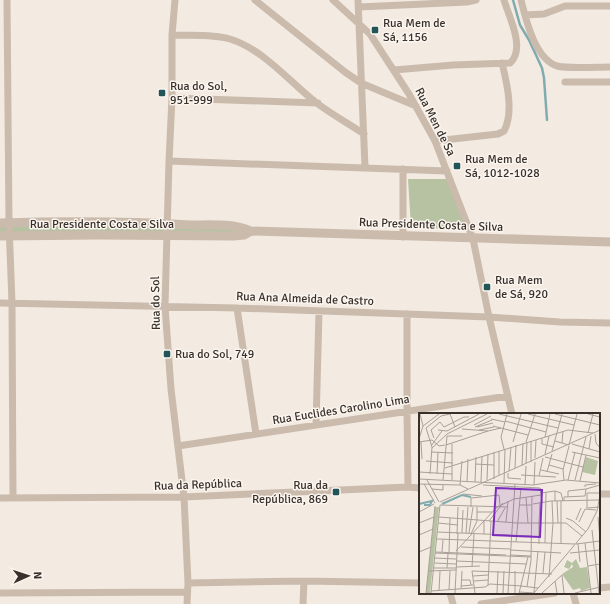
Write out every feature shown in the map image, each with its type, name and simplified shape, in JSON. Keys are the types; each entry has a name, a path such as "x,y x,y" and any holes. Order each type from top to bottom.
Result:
{"street":[{"path":"7,0 4,223 12,303 13,498"},
{"name":"Rua do Sol","path":"175,0 172,35 172,98 168,161 165,306 171,389 184,497 188,583 187,604"},
{"path":"256,0 345,72 361,83 416,106"},
{"name":"Rua Men de Sa","path":"333,0 370,34 416,106 435,141 473,238 489,317 512,413"},
{"path":"365,167 358,3 467,2 476,0"},
{"path":"394,70 511,62 516,54 517,48 514,32 504,0"},
{"path":"521,0 530,33 537,47 549,61 562,67 610,66"},
{"path":"525,15 544,14 565,6 573,5 610,6"},
{"path":"172,35 221,38 236,42 251,49 270,62 318,104 364,134"},
{"path":"435,141 498,134 504,131 508,118 508,94 502,63"},
{"path":"565,82 610,82"},
{"path":"172,98 318,104"},
{"path":"168,161 446,171"},
{"path":"403,169 404,237"},
{"name":"Rua Presidente Costa e Silva","path":"4,223 66,221 167,223 235,227 251,231 404,237 610,242"},
{"name":"Rua Presidente Costa e Silva","path":"5,236 239,236 251,231"},
{"name":"Rua Ana Almeida de Castro","path":"0,303 237,308 610,323"},
{"path":"237,308 256,434"},
{"path":"316,425 319,312"},
{"path":"408,314 408,487"},
{"name":"Rua Euclides Carolino Lima","path":"178,446 508,396"},
{"name":"Rua da República","path":"0,498 184,497 408,487 419,488"},
{"path":"303,604 304,581"},
{"path":"188,583 304,581 419,583"},
{"path":"600,588 610,587"},
{"path":"0,593 187,592"},
{"path":"450,594 453,604"},
{"path":"481,604 546,594"},
{"path":"573,594 576,604"}],"green space":[{"path":"408,179 452,179 470,230 411,227"},
{"path":"0,225 163,226 241,229 240,235 0,234"}],"waterway":[{"path":"513,0 520,25 542,68 547,120"}],"place":[{"name":"Rua Mem de Sá, 1156","path":"375,30"},
{"name":"Rua do Sol, 951-999","path":"162,93"},
{"name":"Rua Mem de Sá, 1012-1028","path":"457,166"},
{"name":"Rua Mem de Sá, 920","path":"487,287"},
{"name":"Rua do Sol, 749","path":"167,354"},
{"name":"Rua da República, 869","path":"336,492"}]}
